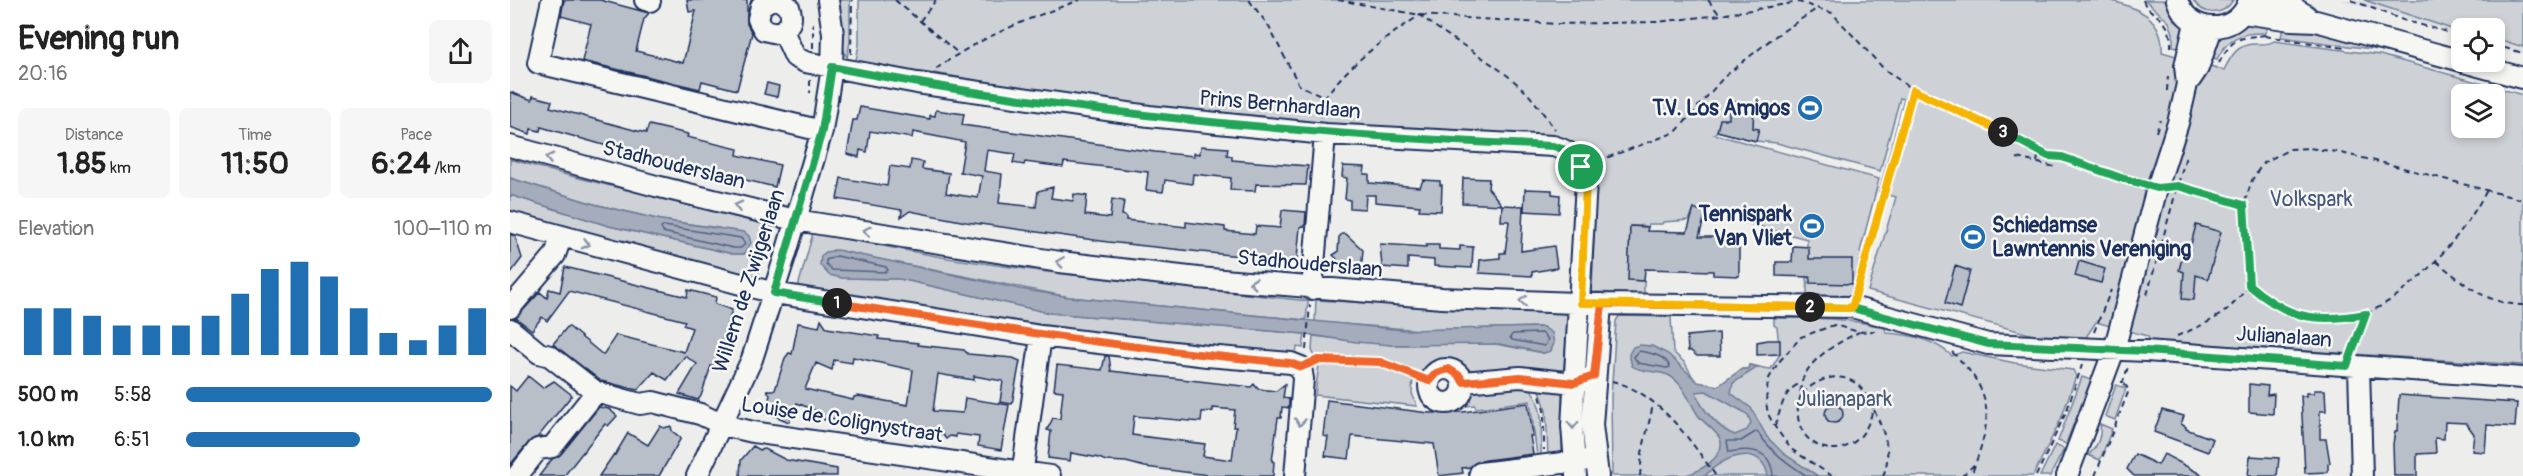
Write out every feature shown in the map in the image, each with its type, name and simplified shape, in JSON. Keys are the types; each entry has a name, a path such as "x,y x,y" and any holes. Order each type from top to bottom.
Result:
{"street":[{"path":"552,0 538,63 822,131"},
{"path":"770,0 761,6 758,12 760,25 771,33 783,31 789,26 791,14 789,7 779,0"},
{"name":"Willem de Zwijgerlaan","path":"698,476 752,359 774,293 840,69 828,0"},
{"path":"2178,0 2183,13 2204,26 2229,24 2246,6 2294,8 2316,21 2451,58"},
{"path":"2076,473 2114,350 2187,84 2198,68 2204,26"},
{"path":"783,31 795,57 811,62"},
{"name":"Prins Bernhardlaan","path":"811,62 917,83 1149,116 1325,134 1553,146 1577,160"},
{"path":"2502,72 2523,78"},
{"path":"1312,289 1325,134"},
{"name":"Stadhouderslaan","path":"510,146 656,186 795,220 1060,262 1312,289 1442,298 1602,304 1852,308 1988,344 2114,350"},
{"path":"1575,468 1574,383 1581,303 1586,182 1577,160"},
{"path":"510,222 561,238 774,293 1041,336 1206,356 1290,363 1301,367 1303,379 1295,476"},
{"path":"510,308 555,255 561,238"},
{"path":"1480,473 1546,464 1597,468 1592,425 1594,376 1602,304"},
{"name":"Louise de Colignystraat","path":"510,329 539,353 550,356 596,392 640,404 653,402 700,414 723,425 753,432 1023,474 1050,476"},
{"path":"1023,474 1041,336"},
{"name":"Julianalaan","path":"2114,350 2523,378"},
{"path":"2353,366 2362,476"},
{"path":"1449,369 1460,376 1463,382 1461,395 1457,400 1444,404 1432,397 1429,391 1429,381 1436,373 1449,369"},
{"path":"1463,382 1526,378 1574,383 1594,376"},
{"path":"517,476 538,449 552,447 596,392"}],"path":[{"path":"840,69 853,42 852,0"},
{"path":"895,0 958,53"},
{"path":"920,21 936,0"},
{"path":"1060,0 1062,6"},
{"path":"917,83 958,53 1015,24 1080,0"},
{"path":"1249,0 1268,25 1299,85 1325,97 1339,78 1358,60 1420,15"},
{"path":"1338,0 1420,15 1566,24 1647,22 1720,15 1799,2 1832,13 1884,69 1913,90 2023,141 2039,152 2062,157 2157,188 2178,186 2244,205"},
{"path":"1708,0 1720,15"},
{"path":"2143,0 2145,6 2152,9 2165,23 2169,31 2171,50"},
{"path":"2351,0 2403,20 2451,33"},
{"path":"1420,15 1445,36 1480,56 1528,94 1577,160 1641,146 1676,132 1724,77 1773,37 1819,7"},
{"path":"2218,64 2227,47 2239,38 2269,34 2271,8"},
{"path":"811,62 813,18"},
{"path":"2505,48 2523,53"},
{"path":"2166,94 2168,70"},
{"path":"1852,308 1913,90"},
{"path":"2156,134 2162,115"},
{"path":"2175,337 2213,321 2227,312 2249,285 2244,205 2252,180 2263,163 2290,149 2309,148 2337,152 2523,200"},
{"path":"2037,162 2039,152"},
{"path":"2018,158 2055,167"},
{"path":"2249,285 2264,298 2298,315 2325,319 2366,314 2393,297 2436,261 2462,230 2487,190"},
{"path":"2436,261 2489,300 2510,305 2523,305"},
{"path":"2036,476 2067,410 2086,349 2114,284"},
{"path":"2353,366 2366,314"},
{"path":"1308,335 1309,315"},
{"path":"1832,476 1791,449 1775,427 1768,414 1766,391 1768,380 1778,363 1801,337 1834,325 1858,332 1876,332"},
{"path":"1775,427 1790,388 1799,384 1807,370 1819,358 1858,332"},
{"path":"1948,348 1972,375 1984,395 1987,430 1971,476"},
{"path":"1301,367 1318,360 1380,362 1429,381"},
{"path":"1594,376 1620,383 1653,404 1679,426 1715,475"},
{"path":"1526,378 1540,396 1544,410 1546,464"},
{"path":"1801,395 1820,380 1829,378 1849,380 1862,390 1873,408 1887,446 1888,456 1883,476"},
{"path":"2096,476 2129,390 2123,382"},
{"path":"1799,384 1801,395 1797,410 1801,430 1811,442 1829,450 1848,448 1856,444 1867,430 1873,408"},
{"path":"1640,476 1642,453 1653,404"},
{"path":"1962,476 1976,462"}],"shaded area":[{"path":"2341,0 2523,0 2523,54 2505,48 2505,18 2451,18 2451,32"}],"green space":[{"path":"839,0 850,0 850,42 847,58 843,48"},
{"name":"Volkspark","path":"859,0 2109,0 2139,11 2154,22 2159,30 2162,52 2224,70 2232,55 2240,48 2250,44 2265,44 2274,41 2380,55 2484,84 2451,84 2451,138 2505,138 2505,90 2523,95 2523,365 2151,341 2147,336 2096,322 2084,340 2030,339 2030,334 1868,291 1896,197 1879,192 1904,99 1900,98 1880,171 1777,143 1756,141 1717,131 1714,134 1879,179 1851,296 1807,295 1807,239 1694,209 1689,220 1649,224 1648,227 1630,226 1629,280 1644,281 1644,294 1592,292 1595,209 1593,169 1580,148 1572,142 1556,138 1268,121 1268,117 1188,109 1188,113 1023,91 1023,88 934,73 932,77 859,64 856,60 859,45"},
{"path":"2145,0 2169,0 2184,31 2184,49 2173,46 2173,33 2169,22"},
{"path":"2193,0 2233,0 2229,6 2219,12 2207,12"},
{"path":"2364,0 2523,0 2523,47 2505,41 2505,18 2451,18 2451,29"},
{"path":"2270,22 2265,33 2236,37 2217,59 2207,56 2213,46 2233,28"},
{"path":"2284,23 2337,34 2451,66 2451,70 2379,50 2281,37"},
{"path":"2458,72 2473,72 2523,86 2523,90"},
{"path":"510,159 759,223 769,222 772,226 758,275 751,278 636,250 634,243 623,240 618,244 527,220 525,215 510,210 510,195 609,226 733,254 744,254 719,228 661,220 594,204 510,178"},
{"path":"813,233 947,258 1047,272 1308,301 1306,320 1069,297 833,250 842,278 900,279 1050,313 1305,334 1303,348 1297,347 1296,354 1171,341 984,317 798,287"},
{"path":"1316,300 1566,314 1568,317 1563,378 1463,376 1455,369 1445,366 1435,369 1427,377 1389,361 1315,357 1312,350 1313,336 1392,345 1490,343 1544,353 1543,327 1422,330 1315,322"},
{"name":"Julianapark","path":"1619,316 1671,317 1673,352 1685,363 1698,383 1718,386 1742,369 1748,369 1749,365 1771,369 1780,354 1774,318 1830,319 1871,324 1885,328 1886,333 1912,336 1937,345 1952,356 1962,352 2015,363 2073,370 2076,376 2061,419 2033,476 1612,476 1611,397 1616,321"},
{"path":"1319,364 1384,366 1413,377 1412,393 1417,406 1315,395"},
{"path":"2082,377 2091,380 2081,418 2075,420 2067,441 2069,445 2058,441"},
{"path":"1525,383 1536,398 1541,416 1541,456 1537,456 1530,401 1499,405 1501,419 1497,420 1494,406 1476,408 1475,405 1465,406 1473,387"},
{"path":"2116,385 2126,388 2115,420 2105,416"},
{"path":"1539,387 1562,389 1562,455 1548,456 1546,410"},
{"path":"2100,424 2112,429 2100,460 2088,455 2098,441"},
{"path":"2055,445 2064,449 2050,476 2040,476"}],"water":[{"path":"510,178 594,204 661,220 744,232 749,236 751,243 744,254 733,254 609,226 510,195"},
{"path":"837,250 1020,289 1069,297 1404,330 1543,327 1552,333 1554,343 1551,351 1544,353 1499,344 1392,345 1305,334 1050,313 900,279 842,278 829,275 820,265 821,256 826,252"},
{"path":"1652,346 1668,354 1698,382 1718,386 1742,369 1748,369 1749,365 1758,367 1733,383 1731,393 1751,408 1767,437 1784,454 1818,476 1768,476 1764,465 1758,459 1740,456 1721,463 1705,476 1666,476 1685,475 1710,463 1719,452 1720,439 1698,415 1674,378 1632,366 1629,354 1633,347","holes":["1706,391 1748,415 1751,423 1747,430 1735,435 1711,418 1696,392"]}],"building":[{"path":"564,0 600,0 649,13 644,19 636,51 683,63 696,11 689,12 687,0 747,0 747,24 752,33 737,90 702,81 700,89 582,61 591,24 561,16"},
{"path":"767,83 779,86 777,97 764,94"},
{"path":"510,92 532,100 533,96 552,101 550,107 646,133 649,125 738,149 737,155 780,165 775,187 628,152 541,127 540,131 531,129 530,134 510,127"},
{"path":"1734,102 1754,103 1753,128 1759,129 1756,141 1717,131 1720,119 1729,119 1729,105 1734,105"},
{"path":"860,107 930,119 930,115 935,116 936,110 964,114 962,125 1155,152 1194,156 1194,153 1200,154 1201,146 1228,148 1227,155 1232,156 1232,160 1308,166 1306,185 1256,184 1255,191 1230,190 1231,178 1193,174 1192,184 1165,180 1163,192 1146,190 1148,172 1064,162 1063,167 1025,162 1024,165 1013,163 1015,154 987,150 984,171 1002,174 999,203 1036,207 1038,191 1053,187 1051,198 1073,201 1074,194 1087,196 1085,215 1110,218 1112,199 1124,201 1122,215 1126,216 1126,220 1186,227 1186,222 1225,227 1225,231 1255,234 1256,226 1280,228 1282,210 1306,212 1305,226 1300,227 1297,259 1293,258 1293,261 1108,242 966,222 910,211 901,217 902,210 837,199 841,178 887,186 890,166 910,169 911,160 923,162 922,169 949,173 946,193 978,198 982,176 960,172 965,142 913,132 912,138 870,131 867,152 860,150 859,157 847,154 853,120 857,120"},
{"path":"1343,166 1365,167 1364,174 1369,174 1369,183 1420,187 1423,180 1440,181 1442,185 1441,211 1419,210 1420,206 1375,202 1375,195 1366,195 1365,209 1350,208 1350,200 1345,199 1347,178 1342,177"},
{"path":"1463,178 1489,179 1488,188 1502,205 1462,203"},
{"path":"1525,189 1552,190 1552,194 1560,195 1559,213 1524,211"},
{"path":"1502,205 1523,206 1521,251 1554,246 1557,268 1532,272 1532,276 1479,273 1480,260 1500,258 1500,253 1505,253 1509,221 1501,221"},
{"path":"1694,209 1706,212 1699,237 1739,237 1739,276 1713,275 1713,271 1645,269 1644,281 1628,280 1630,226 1648,227 1647,231 1687,232"},
{"path":"2196,225 2221,232 2208,279 2196,275 2194,300 2182,299 2184,272 2179,270 2185,246 2190,248"},
{"path":"510,234 515,236 522,258 510,274"},
{"path":"1346,234 1363,250 1362,261 1356,269 1353,264 1337,263 1333,255 1338,252 1339,237"},
{"path":"1380,244 1426,247 1426,245 1439,245 1439,249 1460,250 1460,246 1473,247 1472,268 1434,266 1434,260 1408,258 1408,269 1382,267"},
{"path":"1793,246 1809,247 1809,259 1852,259 1852,284 1810,283 1810,277 1776,276 1776,262 1792,262"},
{"path":"2079,261 2105,269 2101,283 2075,276"},
{"path":"1955,266 1970,271 1960,308 1945,303"},
{"path":"565,267 687,297 688,290 716,297 715,304 732,310 716,362 713,367 711,366 698,400 679,394 697,364 685,356 667,380 654,372 638,390 601,381 553,344 568,326 603,355 616,335 684,352 692,328 683,325 685,321 569,291 547,321 542,317 532,330 516,318 540,292 547,298 549,289 560,292"},
{"path":"821,319 827,328 879,336 878,339 964,350 968,354 1013,358 1020,361 1012,404 1000,402 1003,381 974,376 974,380 938,374 933,411 963,413 965,398 1009,405 1001,450 978,446 979,437 956,434 956,437 950,436 946,439 943,435 928,433 924,436 922,432 899,428 896,431 893,427 878,425 875,428 872,424 856,421 846,424 843,420 828,418 824,420 822,416 816,416 817,411 797,403 789,422 766,412 770,395 767,390 775,390 785,358 789,353 792,354 798,323 819,327","holes":["853,357 913,370 908,405 858,396 853,400 805,389 816,363 832,370 834,360 852,363"]},
{"path":"1719,333 1720,356 1697,356 1688,351 1687,336"},
{"path":"1780,340 1780,354 1757,355 1757,342"},
{"path":"1105,356 1109,356 1111,371 1251,387 1254,384 1258,389 1276,391 1285,384 1283,398 1289,399 1289,408 1282,407 1281,418 1278,418 1272,461 1274,462 1273,476 1216,476 1106,461 1071,453 1070,461 1048,458 1051,431 1047,430 1053,418 1060,419 1063,391 1054,390 1057,365 1102,370","holes":["1213,408 1235,410 1233,427 1236,427 1232,460 1203,456 1205,444 1132,435 1134,416 1201,422 1202,412 1213,411"]},
{"path":"528,376 543,388 554,381 572,395 538,437 529,442 510,465 510,386 516,391"},
{"path":"2249,384 2268,386 2267,395 2274,394 2273,414 2249,412"},
{"path":"2314,390 2325,390 2326,411 2320,411 2320,439 2326,439 2330,463 2328,472 2305,473 2301,396 2314,393"},
{"path":"2399,395 2517,403 2515,427 2487,425 2485,452 2472,451 2474,434 2466,423 2445,422 2444,439 2435,438 2436,453 2417,454 2417,476 2394,476 2393,444 2395,431 2397,431"},
{"path":"1327,400 1429,413 1463,412 1528,403 1533,454 1479,461 1470,467 1462,468 1463,473 1439,476 1434,444 1352,436 1349,459 1325,456 1328,437 1323,436"},
{"path":"1834,405 1841,407 1843,414 1841,421 1834,423 1827,421 1825,414 1827,407"},
{"path":"599,407 609,409 617,416 608,426 605,424 564,476 539,476 552,459 561,454"},
{"path":"2162,410 2184,416 2181,424 2186,429 2213,439 2208,452 2154,432"},
{"path":"660,426 664,428 671,426 672,431 681,438 659,476 599,476 628,433 648,445"},
{"path":"753,446 760,450 765,449 786,460 837,469 837,476 740,476 741,460"},
{"path":"2135,454 2158,465 2164,454 2204,476 2134,476 2127,469"},
{"path":"2250,456 2279,458 2277,476 2248,476"}],"place":[{"name":"T.V. Los Amigos","path":"1810,108"},
{"name":"Tennispark Van Vliet","path":"1812,226"},
{"name":"Schiedamse Lawntennis Vereniging","path":"1973,237"}],"route":[{"path":"1581,167 1579,160 1572,152 1553,146 1325,134 1192,121 1029,100 832,67 822,131 774,293 1041,336 1206,356 1290,363 1301,367 1318,360 1380,362 1429,381 1436,373 1449,369 1460,376 1463,382 1520,377 1574,383 1594,376 1602,304 1852,308 1988,344 2146,351 2347,366 2353,344 2366,314 2325,319 2298,315 2264,298 2249,285 2244,205 2178,186 2157,188 2062,157 2048,156 2023,141 1913,90 1852,308 1581,303 1586,182 1581,167"}]}
